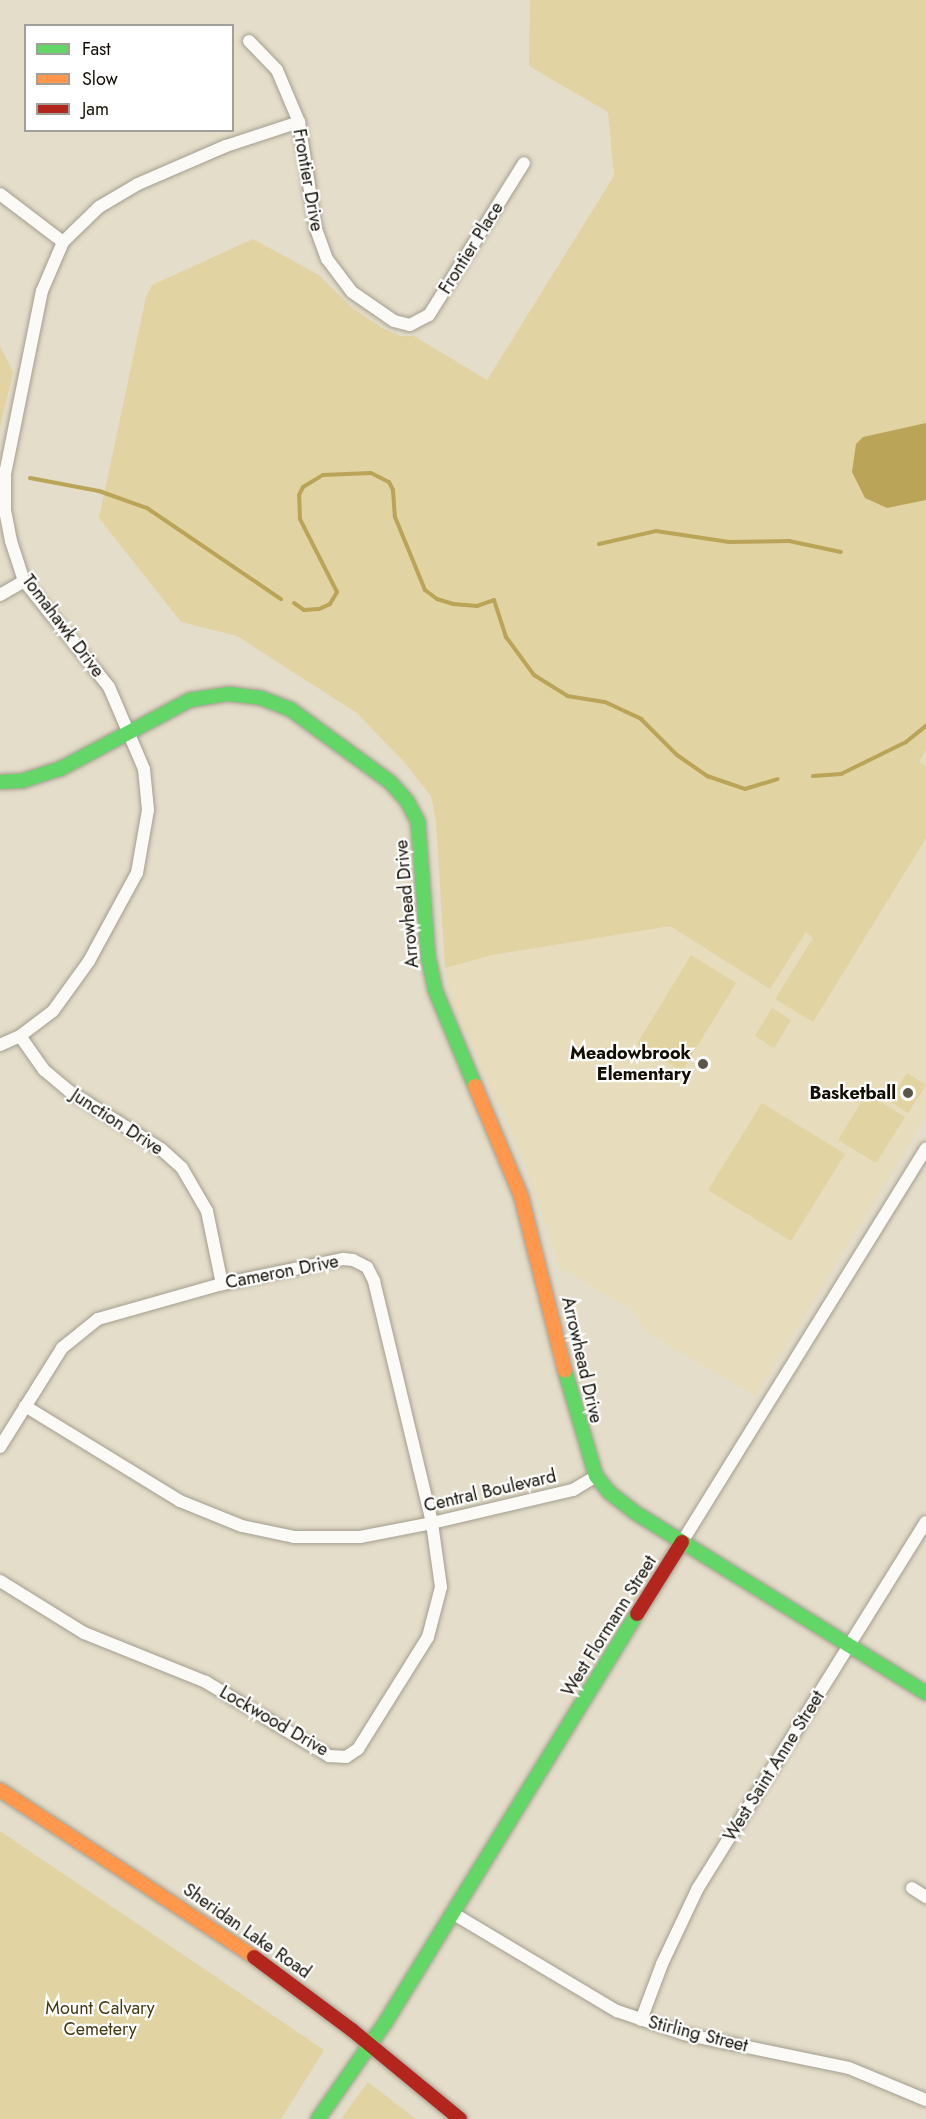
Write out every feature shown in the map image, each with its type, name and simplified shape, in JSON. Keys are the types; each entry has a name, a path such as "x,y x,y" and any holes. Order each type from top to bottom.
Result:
{"street":[{"name":"Frontier Drive","path":"249,41 277,70 298,122 316,229 327,259 352,292 394,321 410,325"},
{"name":"Tomahawk Drive","path":"0,1045 20,1036 53,1011 89,961 137,873 148,810 144,769 132,733 109,687 24,581 5,510 5,474 42,291 63,242 86,217 138,184 226,146 298,122"},
{"name":"Frontier Place","path":"410,325 419,323 432,311 524,163"},
{"path":"0,194 63,242"},
{"path":"0,595 24,581"},
{"name":"Arrowhead Drive","path":"0,782 22,781 60,769 132,733 190,700 229,694 261,698 290,709 344,745 390,782 414,812 421,837 426,937 435,990 521,1196 580,1433 596,1476"},
{"name":"Junction Drive","path":"20,1036 44,1070 69,1091 161,1149 182,1168 207,1211 222,1284"},
{"name":"West Flormann Street","path":"318,2119 370,2045 454,1914 926,1149"},
{"name":"Cameron Drive","path":"0,1447 44,1373 80,1331 122,1310 222,1284 343,1259 367,1267 374,1281 432,1524"},
{"name":"Central Boulevard","path":"25,1406 180,1501 242,1526 286,1536 322,1539 360,1537 432,1524 573,1490 596,1476"},
{"path":"596,1476 621,1503 926,1693"},
{"name":"West Saint Anne Street","path":"641,2020 662,1964 698,1888 926,1522"},
{"name":"Lockwood Drive","path":"0,1581 84,1633 206,1682 329,1756 346,1756 358,1749 428,1637 441,1587 432,1524"},
{"name":"Sheridan Lake Road","path":"0,1790 210,1927 370,2045 460,2119"},
{"path":"912,1888 926,1897"},
{"name":"Stirling Street","path":"454,1914 591,1999 641,2020 684,2034 849,2068 926,2100"}],"shaded area":[{"path":"926,423 926,500 887,508 865,498 852,472 856,444 863,437"},
{"name":"Meadowbrook Elementary","path":"926,750 926,1117 755,1396 663,1342 644,1328 630,1309 560,1267 523,1159 453,1004 445,968 492,955 670,926 770,989 806,931 844,887"}],"green space":[{"path":"530,0 926,0 926,750 919,762 926,766 926,838 813,1022 775,999 813,938 806,932 770,989 670,926 492,955 445,968 436,822 431,796 405,763 357,713 237,636 181,622 99,518 146,297 152,285 253,239 319,275 352,308 384,329 401,336 414,336 487,380 614,176 608,112 529,66"},
{"path":"0,346 13,372 0,428"},
{"path":"691,955 736,983 682,1071 637,1044"},
{"name":"Basketball","path":"772,1008 791,1020 774,1048 755,1036"},
{"name":"Basketball","path":"907,1073 926,1085 908,1113 889,1101"},
{"path":"867,1093 905,1117 876,1163 838,1140"},
{"path":"762,1103 845,1154 791,1241 708,1190"},
{"name":"Mount Calvary Cemetery","path":"0,1831 324,2050 281,2119 0,2119"},
{"path":"368,2082 416,2119 341,2119"}],"waterway":[{"path":"294,603 304,610 319,609 330,604 337,592 300,519 299,495 303,487 323,475 371,473 389,482 393,490 395,517 425,590 437,599 453,604 477,606 494,600 506,637 534,675 567,696 605,702 641,719 677,755 707,776 745,789 778,779"},
{"path":"30,478 99,491 147,508 281,599"},
{"path":"599,544 656,531 729,542 789,541 841,552"},
{"path":"813,776 841,774 906,742 926,726"}],"traffic: fast":[{"path":"0,782 22,781 60,769 190,700 229,694 261,698 290,709 390,782 407,801 418,822 428,956 435,990 475,1086"},
{"path":"565,1371 596,1476 610,1493 634,1512 926,1693"},
{"path":"318,2119 385,2023 637,1614"}],"traffic: slow":[{"path":"475,1086 521,1196 565,1371"},
{"path":"0,1790 254,1957"}],"traffic: jam":[{"path":"637,1614 682,1542"},
{"path":"254,1957 352,2030 460,2119"}],"place":[{"name":"Meadowbrook Elementary","path":"703,1064"},
{"name":"Basketball","path":"908,1093"}]}
